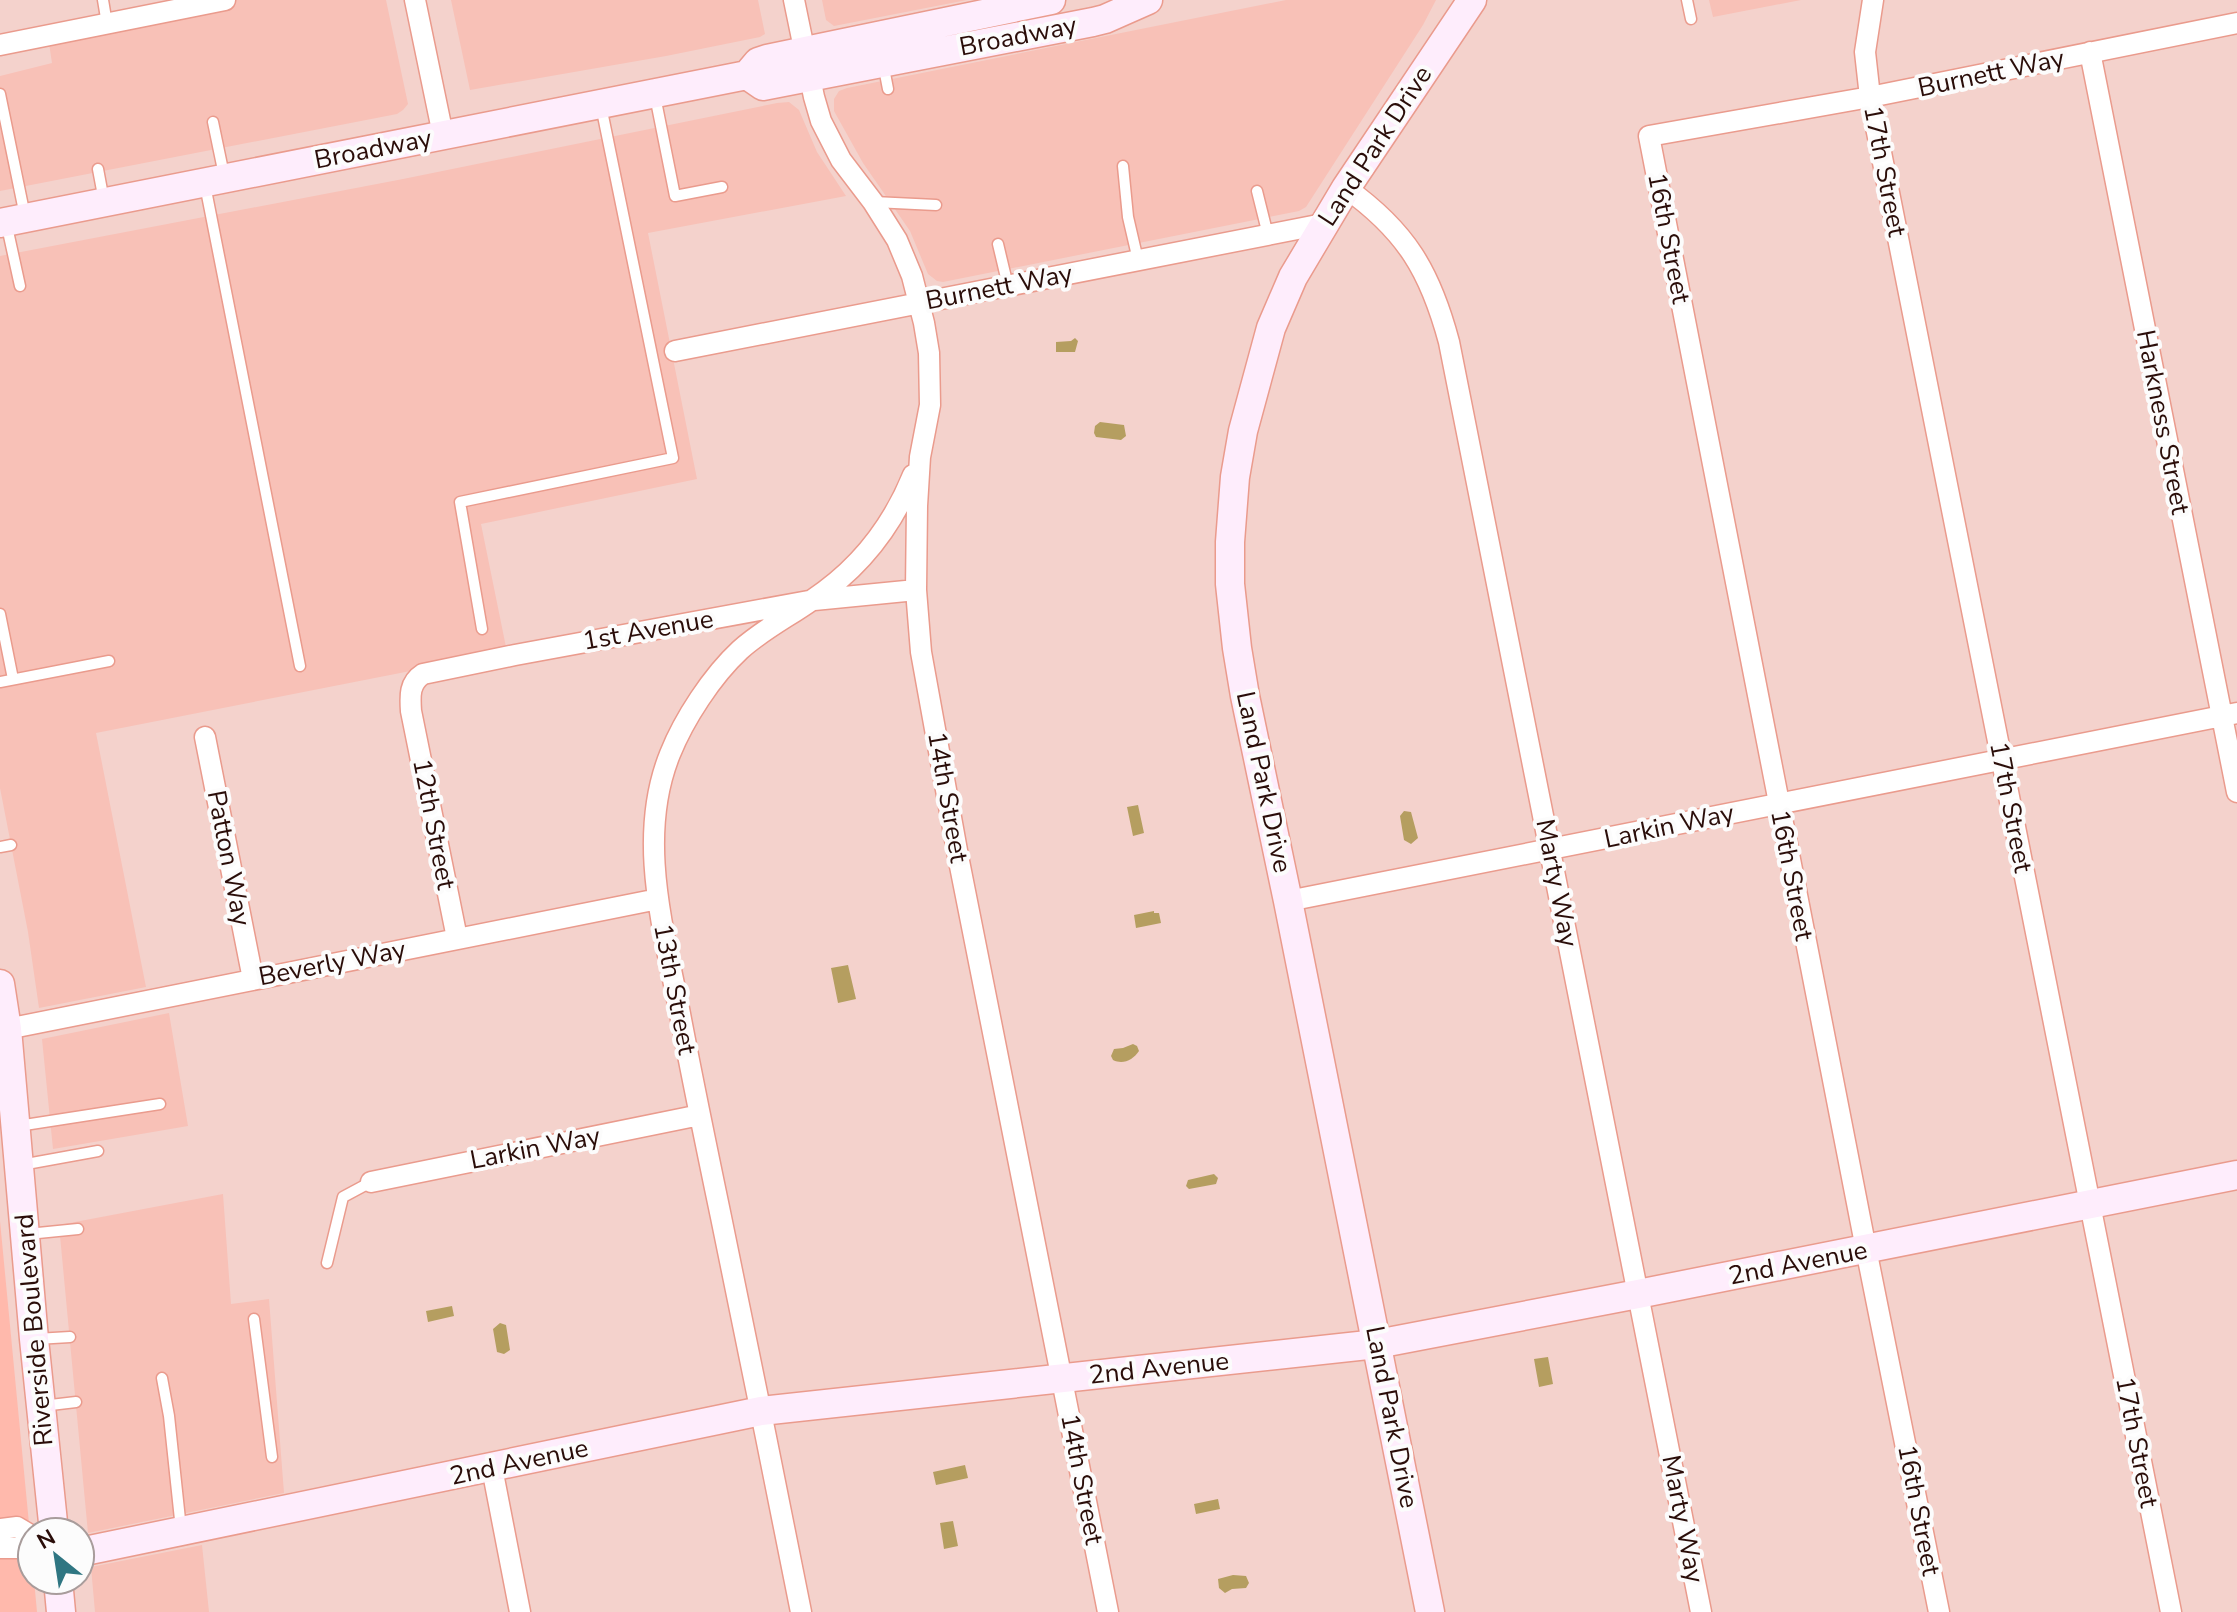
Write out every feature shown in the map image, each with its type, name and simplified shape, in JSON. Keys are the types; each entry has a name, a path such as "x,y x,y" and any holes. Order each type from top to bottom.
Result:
{"main road":[{"name":"Broadway","path":"807,64 996,5 1051,0"},
{"name":"Broadway","path":"10,221 747,75 758,62 807,64 886,76 1105,19 1148,0"},
{"name":"Land Park Drive","path":"1430,1612 1245,696 1230,584 1230,542 1235,477 1243,431 1271,328 1293,277 1323,224 1462,7"},
{"name":"Riverside Boulevard","path":"0,984 7,1029 52,1516"},
{"name":"2nd Avenue","path":"96,1549 761,1411 1377,1344 2237,1175"}],"street":[{"path":"0,45 107,24 167,6 225,0"},
{"path":"415,0 443,135"},
{"name":"14th Street","path":"794,0 815,102 827,134 905,256 920,303 929,353 930,405 920,457 917,506 916,590 921,652 958,856 1108,1612"},
{"name":"17th Street","path":"1873,0 1865,52 1870,97 2171,1612"},
{"name":"Burnett Way","path":"1649,136 1870,97 2237,23"},
{"name":"Harkness Street","path":"2090,52 2230,714 2237,792"},
{"name":"16th Street","path":"1649,136 1939,1612"},
{"name":"Marty Way","path":"1346,188 1395,228 1423,271 1442,315 1701,1612"},
{"name":"Burnett Way","path":"675,351 1323,224"},
{"name":"13th Street","path":"801,1612 658,899 653,826 658,790 676,742 712,682 739,651 769,627 814,600 863,559 903,499 920,457"},
{"name":"1st Avenue","path":"411,711 410,693 414,682 423,674 814,600 916,590"},
{"name":"12th Street","path":"411,711 457,938"},
{"name":"Larkin Way","path":"1288,901 2230,714"},
{"name":"Patton Way","path":"205,737 253,979"},
{"name":"Beverly Way","path":"7,1029 658,899"},
{"name":"Larkin Way","path":"371,1182 700,1115"},
{"path":"492,1468 520,1612"}],"lane":[{"path":"103,0 107,24"},
{"path":"1687,0 1691,19"},
{"path":"0,94 10,221 20,286"},
{"path":"655,94 675,196 722,187"},
{"path":"482,629 460,502 673,458 601,104"},
{"path":"213,122 215,181 300,666"},
{"path":"1123,166 1128,217 1138,260"},
{"path":"98,169 105,203"},
{"path":"1257,191 1268,235"},
{"path":"873,202 936,205"},
{"path":"998,244 1008,286"},
{"path":"0,614 13,679"},
{"path":"0,682 109,661"},
{"path":"16,1126 160,1104"},
{"path":"19,1165 98,1151"},
{"path":"327,1263 343,1197 371,1182"},
{"path":"25,1234 78,1229"},
{"path":"254,1319 272,1457"},
{"path":"34,1339 70,1337"},
{"path":"162,1378 182,1531"},
{"path":"41,1407 76,1402"}],"shaded area":[{"path":"193,0 386,0 408,104 397,114 0,191 0,76 52,63 49,43"},
{"path":"451,0 758,0 765,34 666,56 470,90"},
{"path":"822,0 967,0 834,26 826,20"},
{"path":"1286,0 1436,0 1306,207 1299,211 937,281 928,274 910,231 863,163 834,111 834,99 839,91 847,88"},
{"path":"1709,0 1801,0 1713,17"},
{"path":"789,102 799,110 817,152 846,196 648,233 697,479 481,524 507,652 96,733 146,987 39,1008 28,932 0,788 0,256"},
{"path":"1075,338 1078,341 1075,352 1056,352 1056,342"},
{"path":"1100,422 1124,425 1126,436 1121,440 1096,437 1095,426"},
{"path":"1138,805 1144,833 1133,836 1127,807"},
{"path":"1404,811 1411,812 1418,838 1411,844 1404,840 1400,816"},
{"path":"1159,913 1161,923 1136,928 1134,915"},
{"path":"848,965 856,999 838,1003 831,968"},
{"path":"169,1013 188,1126 53,1149 42,1039"},
{"path":"1133,1044 1139,1051 1134,1057 1124,1062 1113,1060 1114,1049"},
{"path":"1214,1174 1218,1178 1216,1184 1189,1189 1186,1186 1188,1180"},
{"path":"223,1194 231,1304 269,1299 284,1493 96,1531 96,1516 86,1516 59,1225"},
{"path":"0,1221 28,1516 16,1516 16,1596 36,1596 37,1612 0,1612"},
{"path":"452,1306 454,1316 428,1322 426,1311"},
{"path":"500,1323 506,1325 510,1350 504,1354 497,1352 493,1329"},
{"path":"1548,1357 1553,1384 1539,1387 1534,1359"},
{"path":"965,1465 968,1478 936,1485 933,1472"},
{"path":"1218,1499 1220,1509 1196,1514 1194,1504"},
{"path":"953,1521 958,1546 944,1549 940,1523"},
{"path":"202,1545 209,1612 95,1612 96,1566"},
{"path":"1246,1576 1249,1583 1246,1588 1225,1593 1219,1588 1218,1579"}]}
